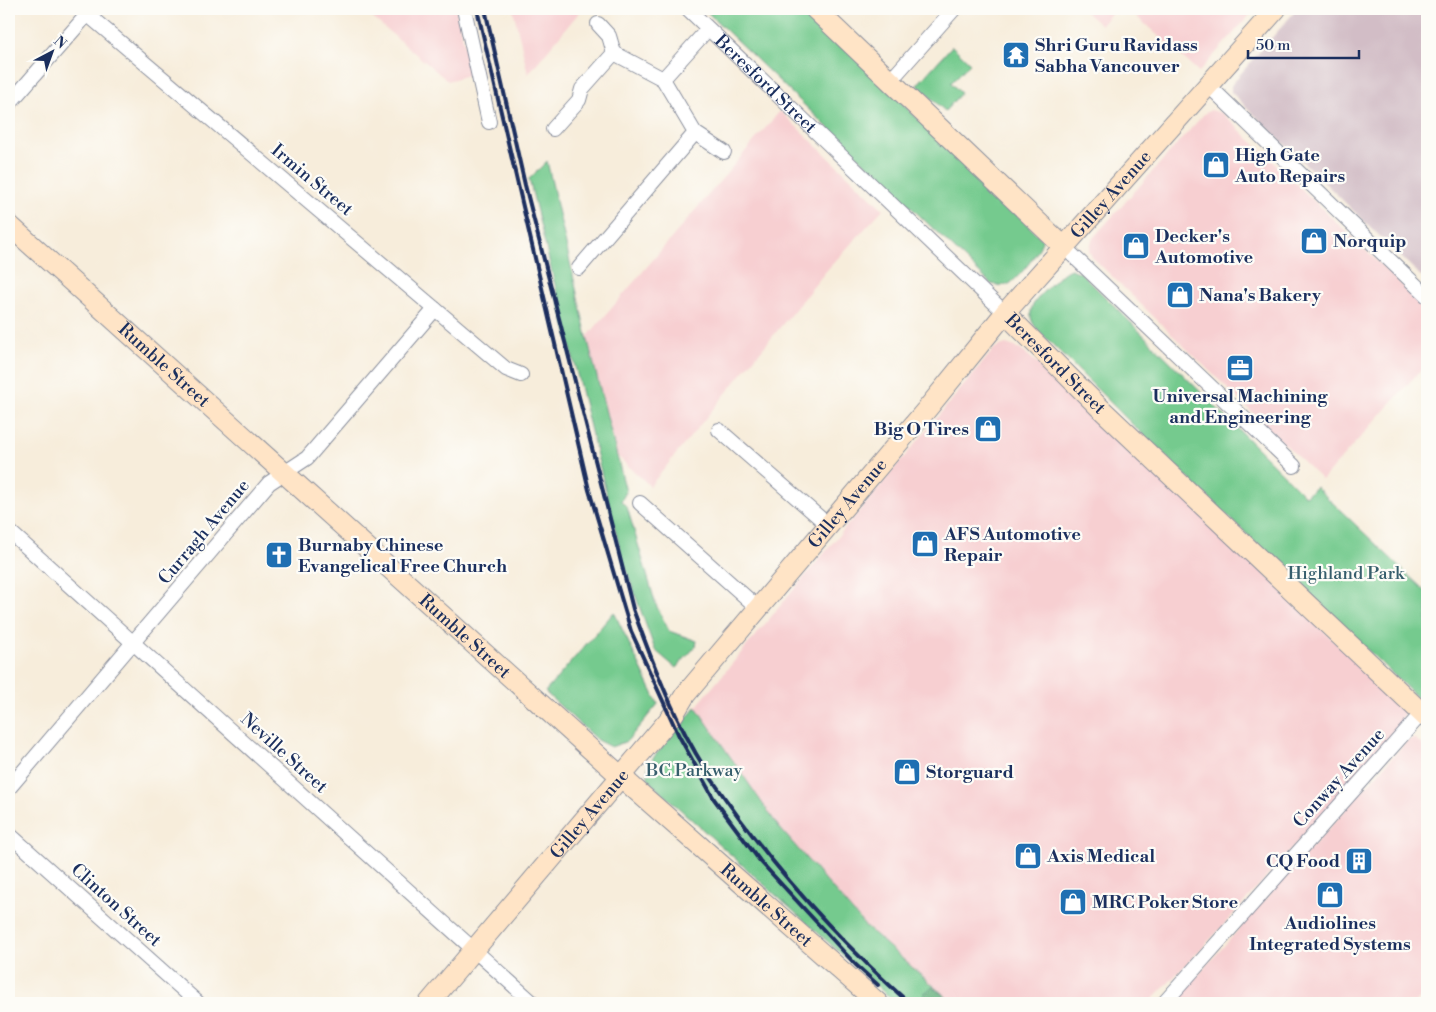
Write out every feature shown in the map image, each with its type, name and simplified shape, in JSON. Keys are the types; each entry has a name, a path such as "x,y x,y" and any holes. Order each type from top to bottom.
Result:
{"street":[{"path":"464,9 488,122"},
{"name":"Beresford Street","path":"688,9 1005,313 1099,407 1425,716"},
{"path":"815,9 1294,466"},
{"path":"890,81 954,9"},
{"name":"Gilley Avenue","path":"429,1003 620,775 673,715 685,695 927,409 1005,313 1276,9"},
{"path":"9,104 87,11"},
{"name":"Irmin Street","path":"87,11 506,369 521,375"},
{"path":"598,24 609,36 614,53 663,79 695,133 724,152"},
{"path":"663,79 708,29"},
{"path":"553,129 579,100 582,89 614,53"},
{"path":"1208,85 1427,296"},
{"path":"579,268 695,133"},
{"name":"Rumble Street","path":"9,224 284,474 878,1003"},
{"name":"Curragh Avenue","path":"9,788 269,483 307,458 435,309"},
{"path":"719,430 828,525"},
{"path":"640,503 758,608"},
{"name":"Neville Street","path":"9,531 533,1003"},
{"name":"Conway Avenue","path":"1164,1003 1425,716"},
{"name":"Clinton Street","path":"9,834 198,1003"}],"shaded area":[{"path":"362,9 456,9 471,74 448,81"},
{"path":"513,9 582,9 528,74"},
{"path":"1082,9 1115,9 1101,25"},
{"path":"1128,9 1255,9 1199,72"},
{"path":"1297,9 1427,9 1427,282 1231,92 1231,86 1236,79"},
{"path":"1211,110 1222,113 1427,309 1427,363 1322,480 1092,257 1089,250 1093,238 1205,113"},
{"path":"780,111 883,209 827,270 650,486 615,454 587,337"},
{"path":"1006,344 1018,348 1030,357 1184,495 1405,710 1397,730 1221,928 1149,1003 953,1003 865,926 778,826 696,707 995,348"},
{"path":"1414,738 1427,749 1427,989 1416,1003 1173,1003 1407,741"}],"green space":[{"path":"704,9 805,9 1042,239 1038,250 1028,264 1011,283 1007,285 991,284"},
{"path":"952,46 970,63 951,83 961,93 945,111 917,85"},
{"path":"547,161 587,337 626,492 621,501 627,507 656,605 669,631 697,641 696,646 676,668 655,650 623,561 529,179"},
{"name":"Highland Park","path":"1071,269 1081,273 1305,496 1316,487 1427,593 1427,707 1137,429 1037,329 1032,319 1032,307 1050,285"},
{"name":"BC Parkway","path":"614,612 658,704 627,741 611,747 597,740 545,692"},
{"name":"BC Parkway","path":"696,707 778,826 865,926 953,1003 896,1003 652,784 648,779 648,767 653,758"},
{"path":"933,987 953,1003 932,1003 923,994"}],"railway":[{"path":"477,9 589,490 631,631 679,736 714,799 760,861 856,965 878,985"},
{"path":"485,9 525,185 633,609 667,696 687,738 711,778 755,839 829,925 909,1003"}],"place":[{"name":"Shri Guru Ravidass Sabha Vancouver","path":"1016,55"},
{"name":"High Gate Auto Repairs","path":"1216,165"},
{"name":"Norquip","path":"1314,241"},
{"name":"Decker's Automotive","path":"1136,246"},
{"name":"Nana's Bakery","path":"1180,295"},
{"name":"Universal Machining and Engineering","path":"1240,368"},
{"name":"Big O Tires","path":"988,429"},
{"name":"AFS Automotive Repair","path":"925,544"},
{"name":"Burnaby Chinese Evangelical Free Church","path":"279,555"},
{"name":"Storguard","path":"907,772"},
{"name":"Axis Medical","path":"1028,856"},
{"name":"CQ Food","path":"1359,861"},
{"name":"Audiolines Integrated Systems","path":"1330,895"},
{"name":"MRC Poker Store","path":"1073,902"}]}
